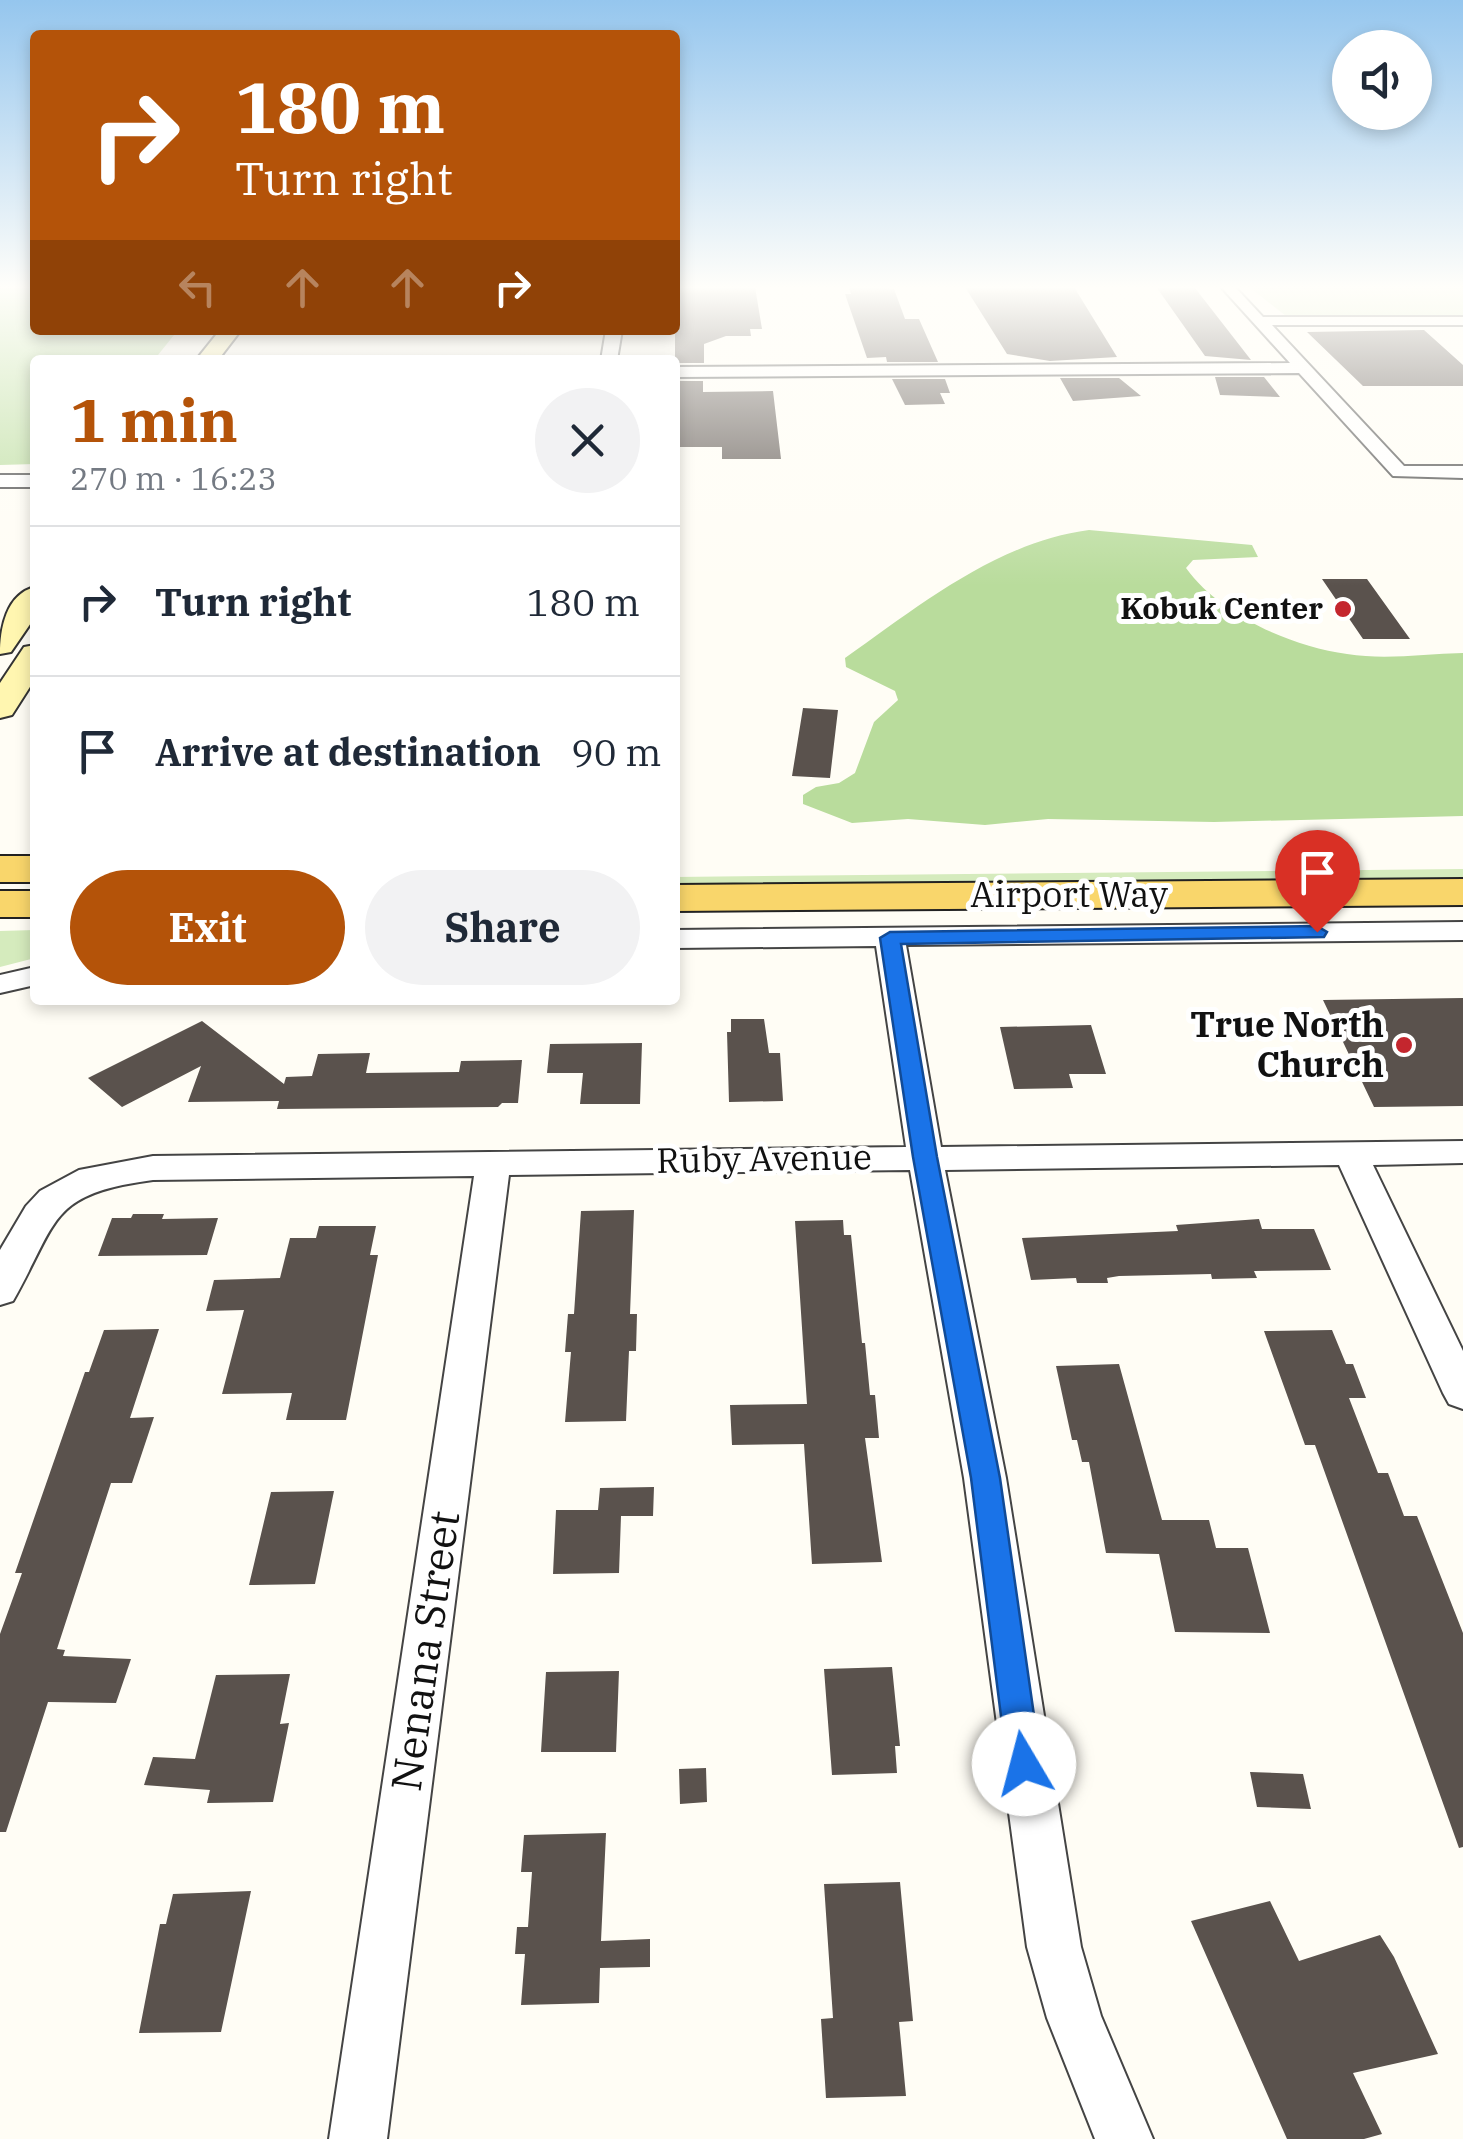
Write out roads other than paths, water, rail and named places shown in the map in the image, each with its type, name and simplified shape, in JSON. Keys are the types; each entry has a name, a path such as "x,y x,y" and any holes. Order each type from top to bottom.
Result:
{"main road":[{"path":"0,645 30,603"},
{"path":"0,708 30,662"},
{"name":"Airport Way","path":"680,864 1463,860"},
{"path":"0,869 30,868"},
{"name":"Airport Way","path":"680,898 1463,892"},
{"path":"0,904 30,904"}],"street":[{"path":"1320,387 1399,472 1463,472"},
{"path":"0,481 30,481"},
{"path":"680,940 1463,931"},
{"path":"890,938 925,1157 985,1478 1054,1947 1074,2018 1124,2139"},
{"path":"0,984 30,977"},
{"name":"Ruby Avenue","path":"0,1291 29,1226 52,1197 67,1187 118,1172 153,1168 1463,1152"},
{"path":"1351,1154 1463,1393"},
{"name":"Nenana Street","path":"358,2139 493,1164"}],"place":[{"name":"Kobuk Center","path":"1343,609"},
{"name":"True North Church","path":"1404,1045"}]}
